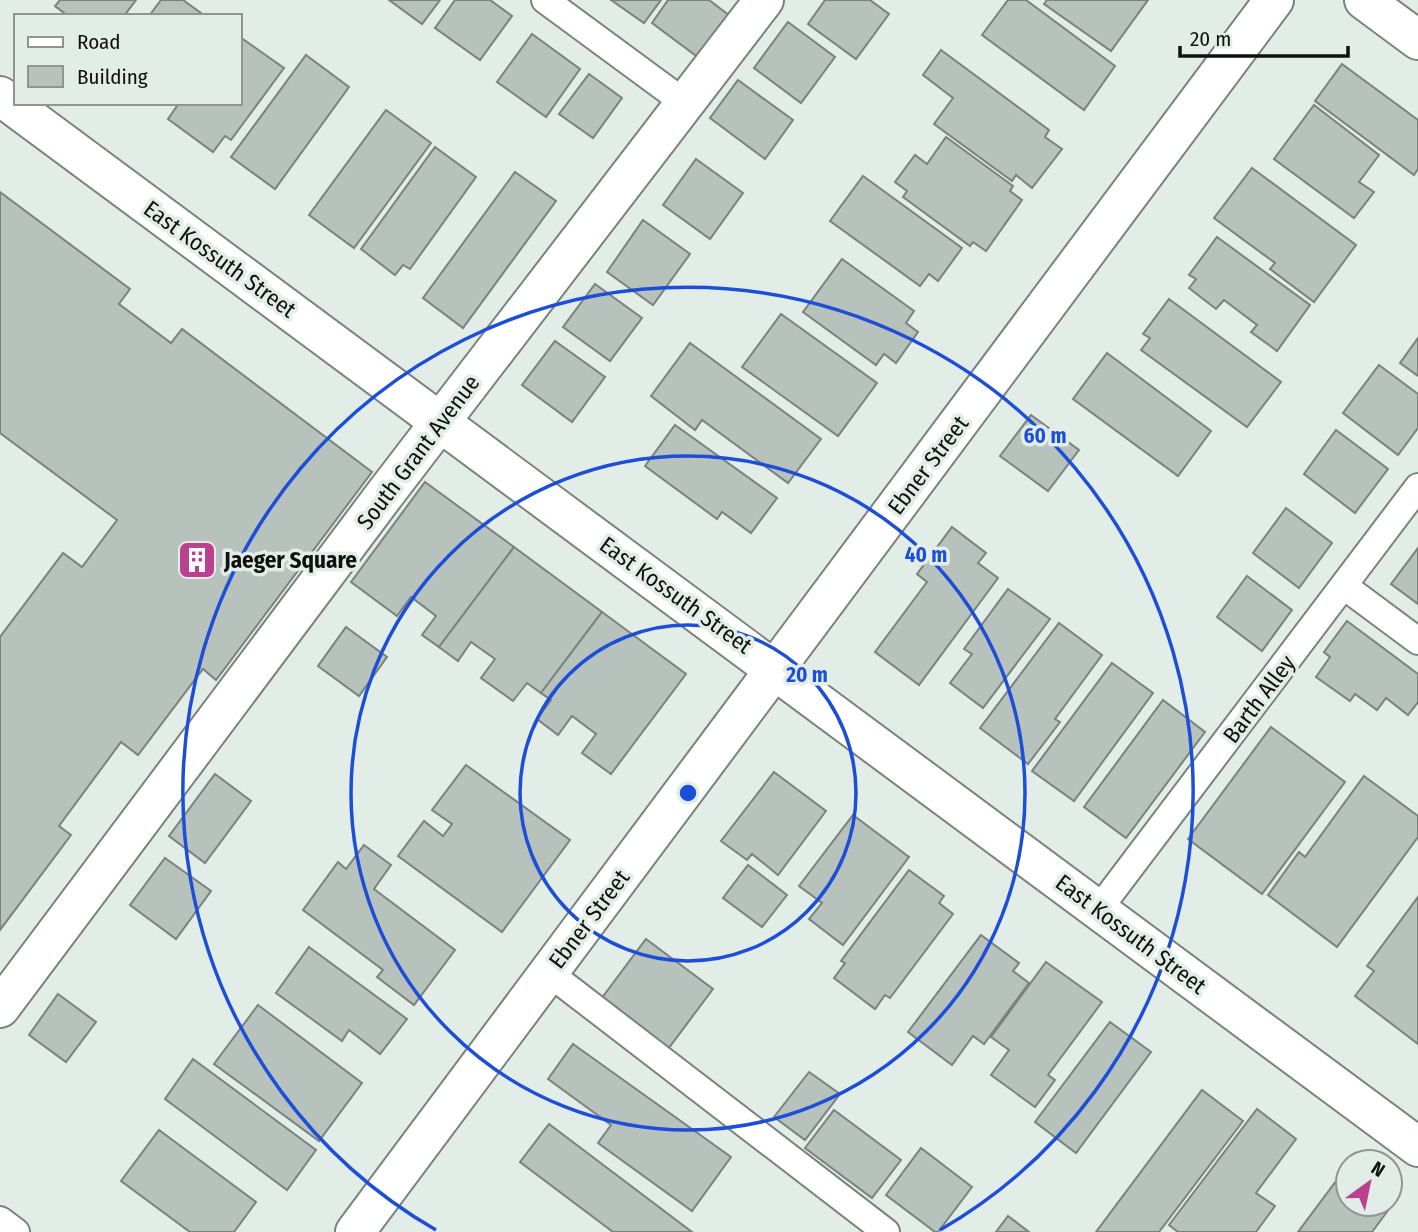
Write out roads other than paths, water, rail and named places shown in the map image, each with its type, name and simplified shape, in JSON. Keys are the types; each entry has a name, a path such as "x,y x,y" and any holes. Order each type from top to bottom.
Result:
{"street":[{"name":"South Grant Avenue","path":"0,1008 441,421 764,0"},
{"name":"Ebner Street","path":"355,1232 1274,0"},
{"path":"1364,0 1418,40"},
{"name":"East Kossuth Street","path":"0,96 1418,1147"}],"lane":[{"path":"545,0 685,103"},
{"name":"Barth Alley","path":"1098,910 1418,487"},
{"path":"1344,586 1418,641"},
{"path":"549,973 886,1232"},
{"path":"0,1220 16,1232"}],"place":[{"name":"Jaeger Square","path":"197,560"}]}
